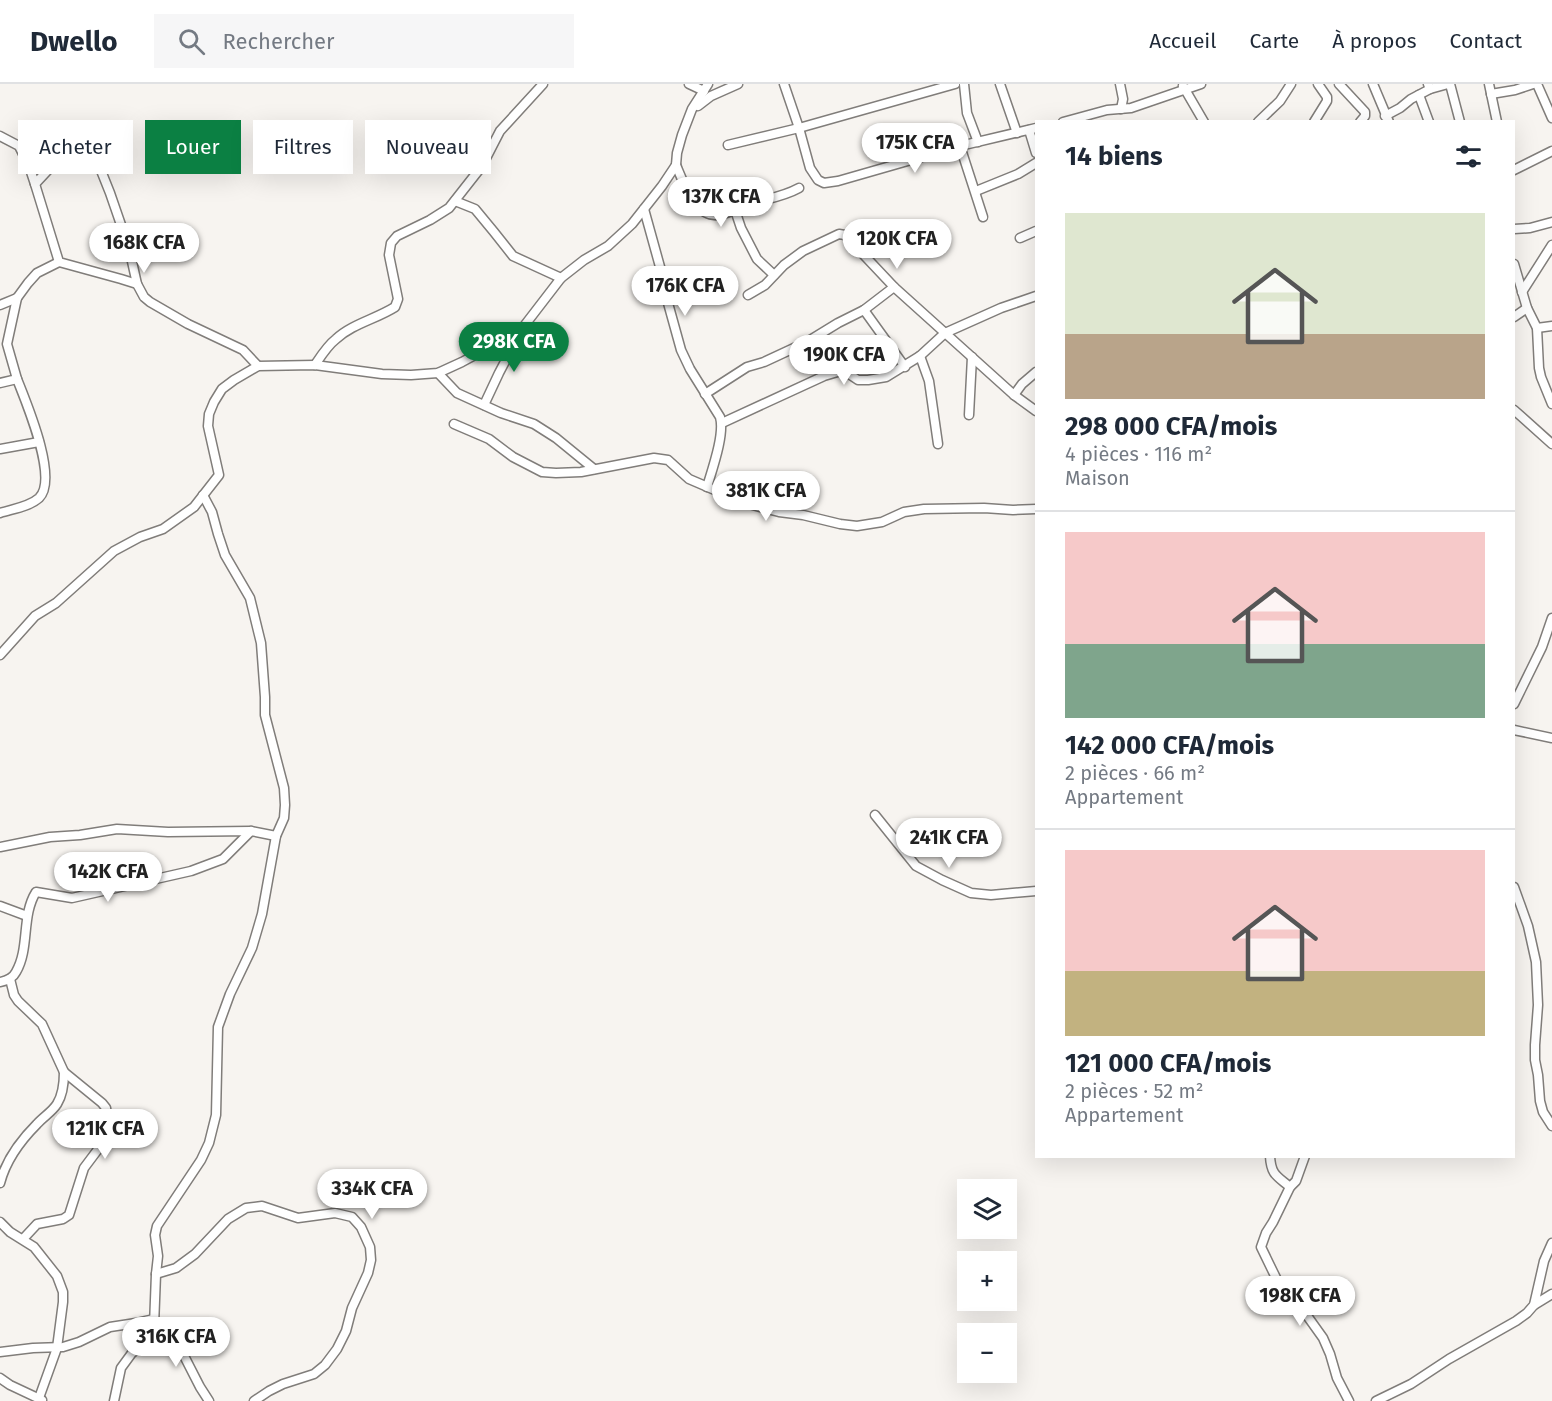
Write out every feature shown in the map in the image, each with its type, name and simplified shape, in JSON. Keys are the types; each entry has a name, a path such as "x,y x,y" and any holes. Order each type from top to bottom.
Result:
{"street":[{"path":"315,365 323,352 348,330 395,307 398,299 389,255 391,243 397,236 449,208 482,166 500,130 543,84"},
{"path":"689,84 706,87 692,110 682,135 676,165 688,194 703,212 709,215 721,215 750,204 789,194 799,188"},
{"path":"692,110 711,96 738,84"},
{"path":"784,84 810,168 818,180 824,183 851,178 1033,129 1035,145"},
{"path":"728,145 799,128 955,84"},
{"path":"964,84 968,113 978,142"},
{"path":"1000,84 1017,133"},
{"path":"1120,84 1123,99 1121,109"},
{"path":"1089,118 1107,110 1142,105 1184,86 1201,84"},
{"path":"1260,120 1280,101 1291,84"},
{"path":"1315,120 1327,101 1327,97 1318,84"},
{"path":"1339,84 1365,112 1362,120"},
{"path":"1373,84 1387,119 1429,87 1449,84 1459,120"},
{"path":"1489,84 1497,120"},
{"path":"1491,94 1535,84 1552,118"},
{"path":"1184,86 1203,120"},
{"path":"1419,95 1428,120"},
{"path":"0,136 19,146 29,166 59,262"},
{"path":"960,147 983,217"},
{"path":"1515,170 1552,151"},
{"path":"35,184 49,169 78,159 96,158 129,249 137,284 144,297 188,324 243,350 258,366"},
{"path":"976,191 1018,174 1035,164"},
{"path":"484,405 521,330 561,278 584,260 608,246 632,224 676,165"},
{"path":"455,201 475,209 513,256 561,278"},
{"path":"644,209 681,350 722,423 719,446 707,487"},
{"path":"735,210 741,228 757,259 774,275"},
{"path":"1515,229 1530,228 1552,222"},
{"path":"1020,238 1035,231"},
{"path":"748,295 765,285 784,265 803,251 839,234 845,236 894,287 1014,395 1035,410"},
{"path":"1522,292 1552,245"},
{"path":"0,513 32,503 41,497 45,485 45,469 39,442 7,344 17,298 38,273 59,262 137,284"},
{"path":"1515,268 1527,308 1537,328 1539,368 1541,377 1550,387 1552,404"},
{"path":"705,394 747,367 764,362 807,342 838,322 864,310 894,287"},
{"path":"722,423 824,376 841,371 858,380 886,377 920,357 945,333 1001,308 1035,296"},
{"path":"0,305 17,298"},
{"path":"1024,301 1035,303"},
{"path":"1515,316 1527,308"},
{"path":"864,310 905,367"},
{"path":"1537,328 1552,326"},
{"path":"0,656 35,616 63,597 114,551 140,537 163,529 194,507 219,475 208,426 209,414 213,402 222,389 234,380 258,366 315,365 382,374 438,373 521,330"},
{"path":"920,357 929,381 938,444"},
{"path":"969,416 972,357"},
{"path":"438,373 457,393 534,424 556,438 594,469"},
{"path":"1014,395 1035,373"},
{"path":"0,384 17,379"},
{"path":"1515,411 1552,444"},
{"path":"454,424 489,439 513,457 542,472 564,473 654,458 668,460 689,479 745,503 779,512 857,526 882,522 904,512 924,509 1035,509"},
{"path":"0,449 39,442"},
{"path":"114,1401 121,1368 132,1353 148,1341 154,1322 158,1256 155,1235 157,1226 201,1160 209,1143 216,1115 218,1027 230,994 252,948 262,914 276,836 284,818 284,788 265,715 266,697 261,643 250,598 225,555 212,512 203,495"},
{"path":"1515,702 1542,647 1552,618"},
{"path":"1515,730 1552,738"},
{"path":"875,815 916,866 942,880 971,893 991,895 1035,891"},
{"path":"0,847 50,837 117,829 168,832 251,831 276,836"},
{"path":"0,982 10,979 16,972 22,954 27,916 36,892 72,898 191,871 223,859 251,831"},
{"path":"1515,889 1528,926 1536,962 1538,1005 1535,1060 1540,1101 1543,1112 1552,1126"},
{"path":"0,906 27,916"},
{"path":"10,979 18,1001 42,1024 64,1072 106,1108 105,1134 102,1144 84,1168 69,1215 63,1219 38,1224 23,1239"},
{"path":"1,1180 14,1150 56,1106 64,1072"},
{"path":"1270,1158 1271,1168 1275,1175 1290,1187"},
{"path":"1304,1158 1296,1181 1290,1187 1266,1233 1262,1247 1277,1280 1323,1338 1336,1378 1349,1401"},
{"path":"0,1167 1,1180"},
{"path":"156,1274 176,1268 195,1254 228,1219 246,1208 262,1206 298,1218 335,1213 352,1217 361,1227 370,1247 371,1260 368,1273 352,1308 346,1331 337,1349 325,1365 314,1374 283,1384 254,1401"},
{"path":"0,1222 10,1232 34,1247 57,1276 63,1302 57,1348 41,1400 0,1378"},
{"path":"1534,1305 1544,1262 1552,1243"},
{"path":"1376,1401 1411,1384 1449,1359 1516,1321 1534,1305 1552,1294"},
{"path":"0,1352 57,1348 79,1342 110,1327 154,1322 178,1344 209,1401"}]}
